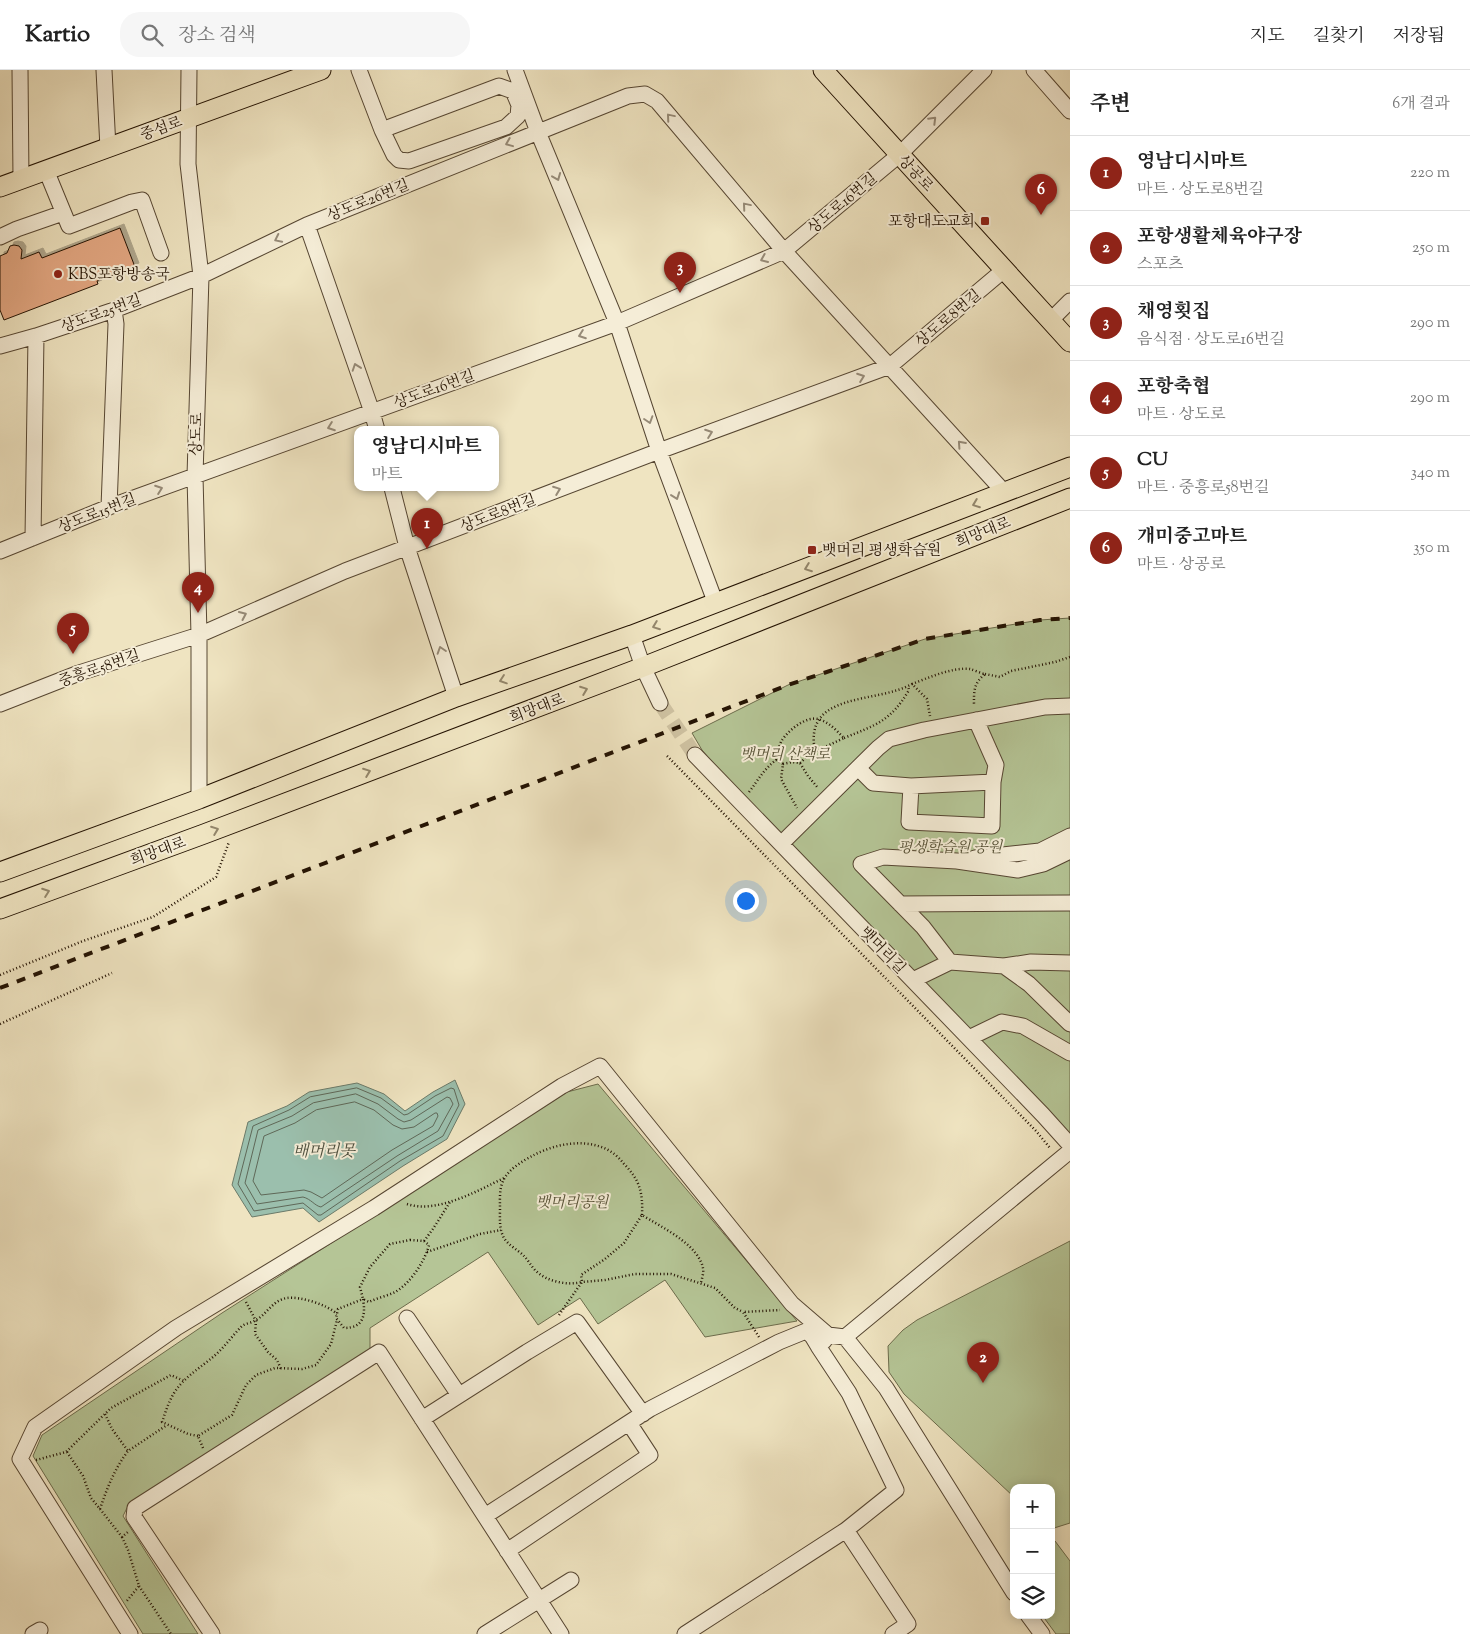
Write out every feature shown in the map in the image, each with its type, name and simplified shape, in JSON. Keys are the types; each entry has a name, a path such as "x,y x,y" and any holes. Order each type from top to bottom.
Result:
{"main road":[{"name":"중섬로","path":"0,187 321,70"},
{"name":"상공로","path":"823,70 1070,342"},
{"name":"희망대로","path":"0,872 199,799 456,697 716,604 1070,467"},
{"name":"희망대로","path":"0,909 236,822 643,667 1066,501"}],"street":[{"path":"20,70 21,180"},
{"path":"104,70 108,148"},
{"name":"상도로","path":"189,70 188,164 201,276 195,476 199,635 199,799"},
{"path":"359,70 382,130 394,155 399,160 409,161 506,127 518,116 519,105 513,91 499,86 382,130"},
{"path":"515,70 538,132 617,323 659,450 716,604"},
{"name":"상도로16번길","path":"195,476 617,323 784,250 899,155 984,70"},
{"path":"1034,70 1070,110"},
{"name":"상도로26번길","path":"201,276 307,225 628,96 645,94 657,101 784,250"},
{"path":"46,170 69,226 142,200 161,253"},
{"path":"0,237 17,229 64,213"},
{"path":"307,225 376,426"},
{"path":"784,250 890,366"},
{"name":"상도로8번길","path":"199,635 345,571 659,450 890,366 1004,269"},
{"name":"상도로25번길","path":"0,346 114,310 201,276"},
{"path":"1051,320 1070,301"},
{"path":"109,507 116,324 114,310"},
{"path":"33,538 36,336"},
{"name":"희망대로","path":"890,366 1005,493"},
{"name":"상도로15번길","path":"0,552 109,507 195,476"},
{"path":"393,491 407,547 456,697"},
{"name":"중흥로58번길","path":"0,704 79,673 199,635"},
{"path":"632,635 643,667 660,704"},
{"path":"781,844 889,739 1045,707 1070,706"},
{"path":"911,786 909,822 992,826 993,782 996,764 976,720"},
{"name":"뱃머리길","path":"695,755 1070,1145"},
{"path":"858,768 873,783 911,786 993,782"},
{"path":"957,861 959,859 1040,851 1070,836"},
{"path":"950,962 923,927 861,864 883,857 957,861 1018,870 1043,864 1070,851"},
{"path":"900,904 1070,903"},
{"path":"913,980 950,962 1004,966 1031,962 1070,963"},
{"path":"1004,966 1028,984 1070,1024"},
{"path":"969,1038 1002,1022 1023,1026 1070,1053"},
{"path":"130,1634 20,1460 35,1427 176,1328 392,1196 562,1086 600,1066 796,1308 828,1335 845,1337 886,1388 1010,1587"},
{"path":"845,1337 1070,1151"},
{"path":"407,1318 459,1395"},
{"path":"422,1419 577,1322 643,1414"},
{"path":"485,1516 643,1414 779,1342 806,1331 812,1336 849,1393 896,1490 846,1530 685,1634"},
{"path":"818,1346 828,1335"},
{"path":"212,1634 134,1517 135,1508 379,1352 561,1634"},
{"path":"507,1552 650,1456 629,1423"},
{"path":"846,1530 908,1624 893,1634"},
{"path":"485,1634 571,1580"},
{"path":"1031,1619 1042,1634"}],"path":[{"path":"815,752 814,726 832,708 846,701 865,698 958,670 970,669 1000,677 1010,671 1070,657"},
{"path":"976,720 974,691 978,680 985,674"},
{"path":"912,684 927,700 931,729"},
{"path":"776,760 783,764 800,763 815,752 873,726 900,705 909,690 908,686"},
{"path":"741,803 760,778 764,769 776,760 782,741 794,728 810,719 819,720 833,728 844,738"},
{"path":"667,756 1036,1131"},
{"path":"800,763 818,788 831,794"},
{"path":"783,764 782,779 805,820"},
{"path":"0,975 153,917 216,877 236,822"},
{"path":"0,1024 112,973"},
{"path":"392,1196 408,1206 430,1206 456,1201 504,1178 527,1158 546,1149 578,1143 599,1147 613,1153 637,1180 643,1200 642,1215 624,1243 605,1260 581,1275 582,1282 556,1319 554,1336"},
{"path":"504,1178 500,1191 501,1230 505,1240 525,1257 536,1272 551,1280 575,1284 635,1274 670,1274 715,1288 735,1308 743,1312 769,1312 796,1308"},
{"path":"424,1241 450,1202"},
{"path":"642,1215 690,1246 698,1255 704,1269 701,1283"},
{"path":"427,1252 480,1234 501,1230"},
{"path":"337,1314 321,1304 298,1298 286,1298 270,1306 256,1320 244,1325 213,1357 176,1389 167,1406 162,1422 188,1434 198,1436 232,1415 246,1385 256,1375 274,1368 302,1369 316,1365 331,1344 338,1320 338,1309 363,1299 369,1302 396,1292 423,1262 429,1245 424,1241 410,1240 390,1244 370,1267 360,1287 363,1299 364,1308 363,1317 358,1325 344,1328 338,1320"},
{"path":"239,1290 256,1320 256,1334 268,1352 277,1360 281,1369"},
{"path":"743,1312 766,1349"},
{"path":"23,1465 66,1452 111,1408 171,1375 184,1381"},
{"path":"105,1414 112,1430 128,1451"},
{"path":"100,1509 112,1477 128,1451 168,1424"},
{"path":"198,1436 208,1461"},
{"path":"66,1452 83,1476 91,1498 122,1537 140,1586 171,1634"},
{"path":"122,1537 139,1523"},
{"path":"116,1612 140,1586"}],"green space":[{"name":"평생학습원 공원","path":"1070,618 1070,1145 781,844 702,750 692,733 788,685 925,639 1040,620"},
{"name":"뱃머리공원","path":"598,1084 797,1321 705,1337 665,1280 598,1324 580,1298 538,1325 488,1252 370,1328 370,1350 129,1504 123,1516 198,1634 143,1634 33,1456 42,1435 222,1313 567,1092"},
{"path":"1070,1241 1070,1523 1055,1528 1055,1484 1010,1484 1010,1493 904,1394 889,1372 888,1346 903,1330 917,1320"},
{"path":"1055,1541 1070,1561 1070,1634 1056,1634 1045,1619 1055,1619"}],"water":[{"name":"배머리못","path":"455,1080 465,1104 447,1139 319,1222 303,1208 252,1217 232,1185 248,1122 287,1106 309,1092 357,1083 384,1094 405,1111"}],"building":[{"name":"KBS포항방송국","path":"120,228 135,267 97,281 98,284 4,320 0,310 0,256 7,253 10,246 19,246 22,250 21,259 39,252 42,258"}],"tunnel":[{"path":"660,703 695,755"}],"railway":[{"path":"0,988 788,685 925,639 1040,620 1070,618"}],"place":[{"name":"개미중고마트","path":"1041,215"},
{"name":"포항대도교회","path":"985,221"},
{"name":"KBS포항방송국","path":"58,274"},
{"name":"채영횟집","path":"680,293"},
{"name":"영남디시마트","path":"427,549"},
{"name":"뱃머리 평생학습원","path":"812,550"},
{"name":"포항축협","path":"198,613"},
{"name":"CU","path":"73,654"},
{"name":"포항생활체육야구장","path":"983,1383"}],"park label":[{"name":"뱃머리 산책로","path":"785,754"}]}
